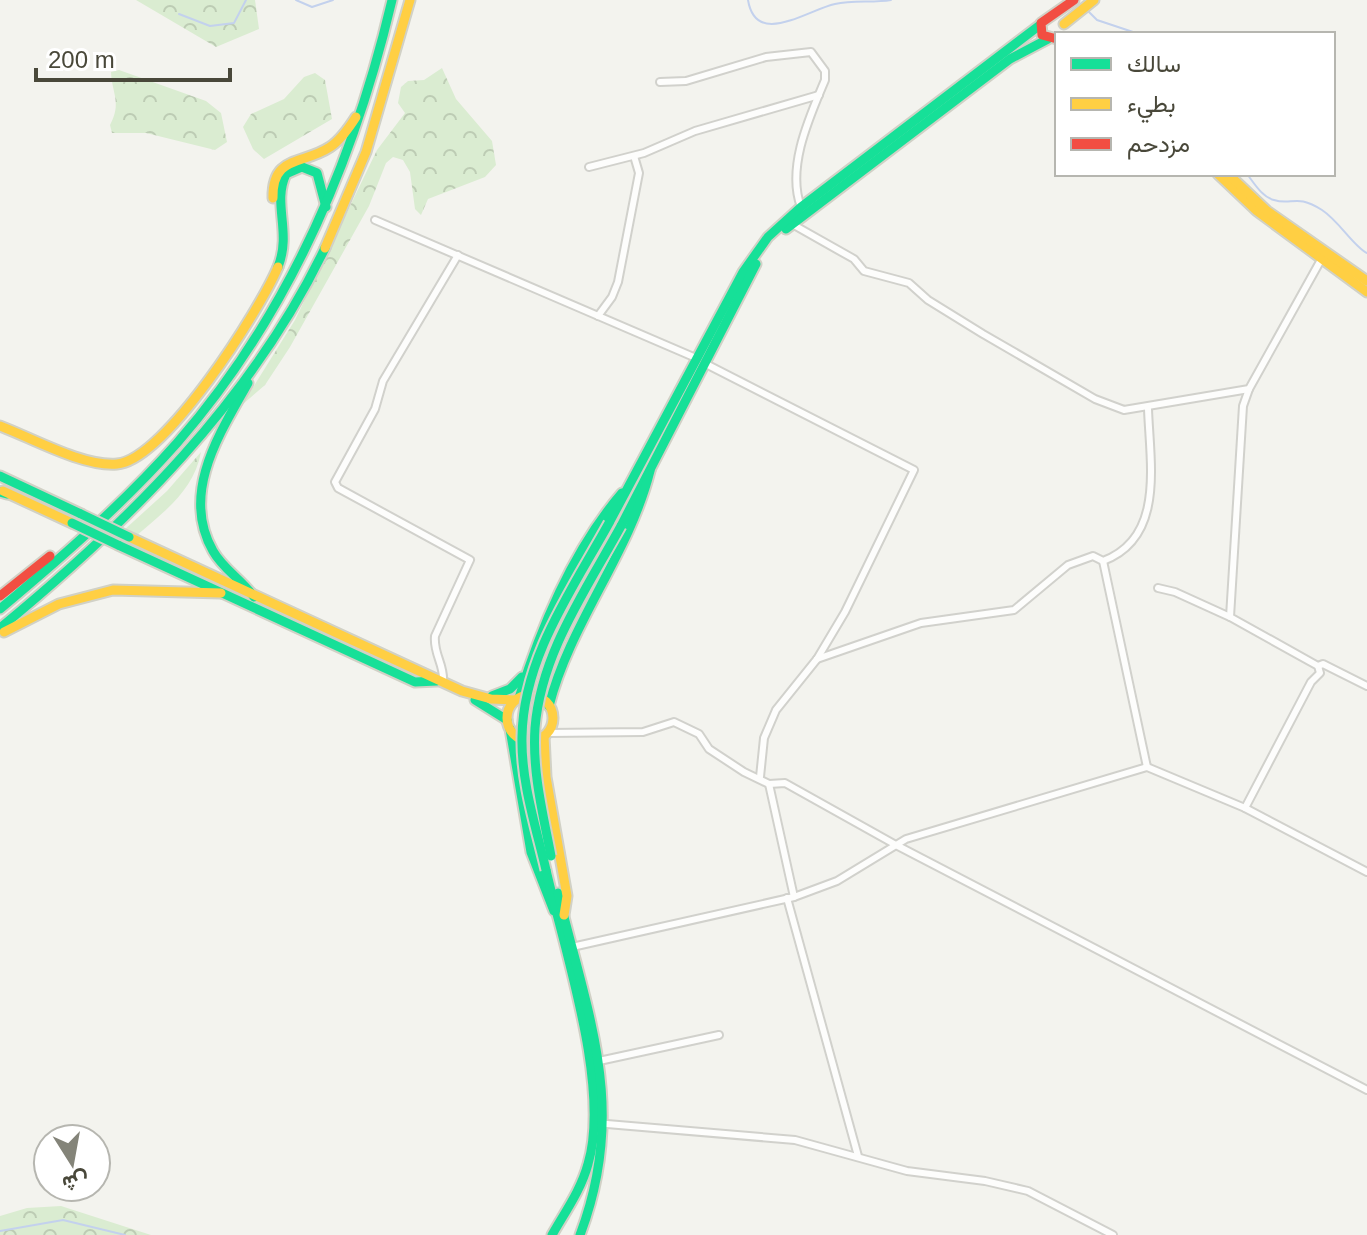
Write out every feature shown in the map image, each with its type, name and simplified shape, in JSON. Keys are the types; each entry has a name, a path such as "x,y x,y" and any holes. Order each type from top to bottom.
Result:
{"main road":[{"path":"0,609 158,464 201,415 293,273 326,207 364,107 382,49 392,0"},
{"path":"0,628 123,518 177,463 267,347 301,295 357,173 397,53 410,0"},
{"path":"550,869 535,761 538,704 558,644 651,469 750,260 776,228 801,207 1040,25 1044,18 1074,0"},
{"path":"1062,32 1094,1"},
{"path":"1053,15 1061,32"},
{"path":"1040,25 1042,35 1055,34"},
{"path":"552,1235 587,1169 594,1126 582,1030 550,869 524,761 524,704 547,639 625,490 755,266 792,224 1010,59 1055,36"},
{"path":"74,453 119,458 143,447 158,433 222,349 266,280 279,238 272,192 277,172 287,162 330,147 364,107"},
{"path":"0,426 86,459 113,464 134,459 158,441 213,373 277,272 286,245 280,189 286,174 298,167 315,171 321,179 326,207"},
{"path":"1220,176 1257,211 1367,292"},
{"path":"1230,176 1267,211 1367,281"},
{"path":"254,597 207,541 199,510 199,492 208,462 267,347"},
{"path":"549,706 559,667 645,497 651,469"},
{"path":"0,476 254,597 462,691 479,696 517,699 538,696 549,706 553,719 546,734 546,777 567,896 559,914"},
{"path":"479,696 506,692 518,683 601,520 625,490"},
{"path":"2,492 415,682 440,682"},
{"path":"0,596 69,542 84,534"},
{"path":"0,634 59,604 113,590 221,593"},
{"path":"527,667 509,725 515,773 543,890 559,914 572,947 599,1061 607,1124 602,1174 581,1234"},
{"path":"462,691 526,740 546,734"}],"street":[{"path":"660,82 686,81 766,57 811,52 825,71 803,140 796,182 801,207"},
{"path":"589,167 634,156 695,131 819,95"},
{"path":"598,316 618,282 639,173 634,156"},
{"path":"375,220 700,360 913,468 868,568 817,659 776,710 764,738 760,777"},
{"path":"792,224 854,259 864,271 909,283 928,300 1095,399 1124,410 1148,409 1249,389"},
{"path":"440,682 444,666 435,650 435,636 470,560 336,487 335,482 375,409 383,381 458,255"},
{"path":"1230,617 1243,406 1249,389 1322,258"},
{"path":"817,659 921,623 1014,610 1068,565 1093,556 1103,561 1124,553 1146,523 1150,468 1148,409"},
{"path":"1103,561 1147,767"},
{"path":"1158,588 1175,592 1230,617 1320,668 1367,686"},
{"path":"1245,808 1320,668"},
{"path":"546,734 643,732 674,722 699,734 709,749 744,772 760,777 769,784 785,783 896,845 1367,1090"},
{"path":"572,947 790,897 837,881 906,839 1147,767 1245,808 1367,872"},
{"path":"769,784 790,897 858,1156"},
{"path":"599,1061 719,1035"},
{"path":"607,1124 795,1140 907,1171 985,1181 1028,1191 1113,1235"}],"green space":[{"path":"136,0 255,0 259,29 216,47"},
{"path":"442,68 456,99 492,141 496,165 485,177 428,199 421,215 415,209 410,172 403,160 393,157 386,163 369,206 290,347 265,385 242,405 295,320 377,150 405,113 398,103 401,87 408,81 424,80"},
{"path":"119,70 206,101 221,113 227,142 215,150 146,133 112,133 110,125 116,104 111,72"},
{"path":"315,73 325,80 332,119 264,159 253,149 243,127 251,114 284,99 304,77"},
{"path":"201,452 192,478 167,508 136,536 123,531 167,491"},
{"path":"61,1206 151,1235 0,1235 0,1216 27,1208"}],"waterway":[{"path":"179,14 210,26 234,23 246,0"},
{"path":"296,0 312,7 333,0"},
{"path":"748,0 753,14 761,22 772,24 835,4 891,0"},
{"path":"1089,12 1097,20 1133,32"},
{"path":"1249,176 1270,198 1306,202 1322,210 1367,253"},
{"path":"0,1231 63,1220 125,1235"}],"traffic: fast":[{"path":"0,609 92,529 156,466 216,394 252,343 312,235 336,178 358,120 392,0"},
{"path":"609,523 743,272 768,237 801,207 1040,25"},
{"path":"786,229 1010,59 1048,39"},
{"path":"278,267 283,242 281,196 286,174 302,167 317,173 326,207"},
{"path":"0,628 95,545 184,455 262,357 325,248"},
{"path":"621,526 756,264"},
{"path":"248,383 226,422 208,464 201,507 204,529 213,551 254,597"},
{"path":"549,706 571,646 628,531 650,471"},
{"path":"0,476 81,514"},
{"path":"0,492 7,494"},
{"path":"519,698 560,590 588,539 622,493"},
{"path":"81,514 129,537"},
{"path":"72,523 118,545"},
{"path":"546,870 524,771 522,737 525,708 540,652 565,599 609,523"},
{"path":"551,856 535,760 539,700 567,623 621,526"},
{"path":"118,545 415,682 437,681"},
{"path":"492,696 510,689 522,677"},
{"path":"475,700 507,720"},
{"path":"510,729 531,852 554,911"},
{"path":"546,870 582,1018 594,1097 594,1132 585,1174 552,1235"},
{"path":"558,893 591,1022 602,1104 601,1145 594,1189 580,1235"}],"traffic: slow":[{"path":"325,248 366,152 410,0"},
{"path":"1064,24 1094,0"},
{"path":"273,198 274,184 283,168 330,147 356,117"},
{"path":"1220,176 1257,211 1367,292"},
{"path":"1230,176 1267,211 1367,281"},
{"path":"0,426 89,461 117,464 137,456 160,438 209,380 252,315 278,267"},
{"path":"3,491 72,523"},
{"path":"129,537 462,691 491,699 516,700"},
{"path":"4,632 59,604 113,590 221,593"},
{"path":"530,695 546,702 553,718 546,734 530,741 514,734 507,718 514,702 530,695"},
{"path":"544,736 546,777 567,896 564,915"}],"traffic: jam":[{"path":"1055,38 1042,35 1041,23 1074,0"},
{"path":"0,596 50,556"}]}
